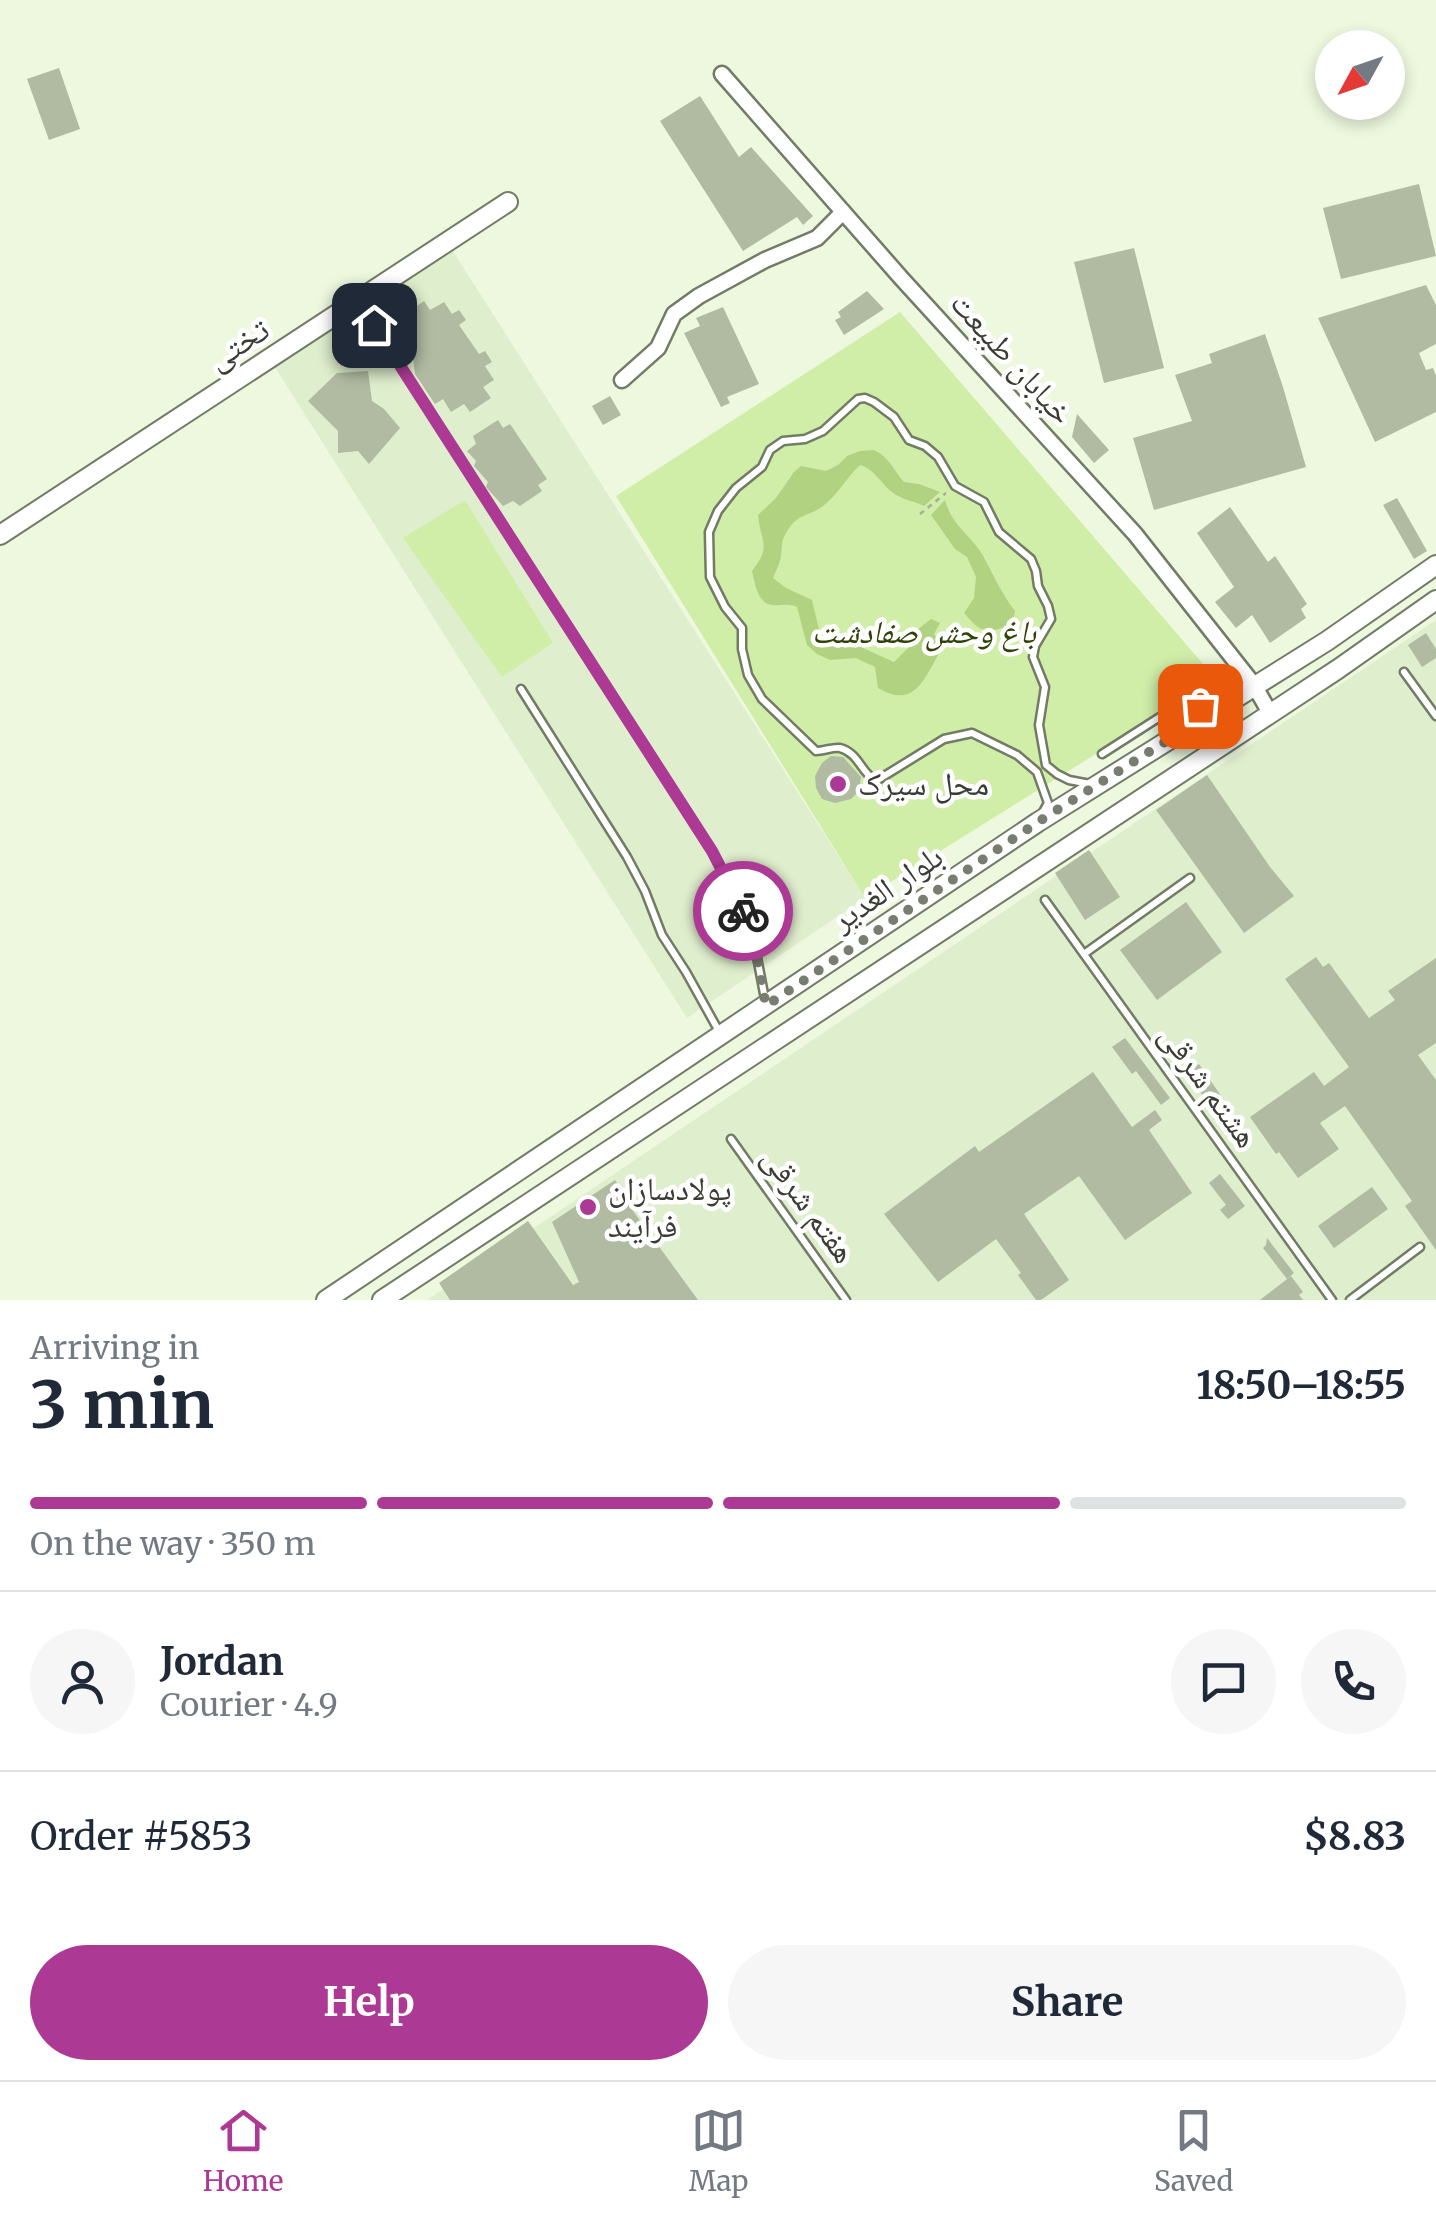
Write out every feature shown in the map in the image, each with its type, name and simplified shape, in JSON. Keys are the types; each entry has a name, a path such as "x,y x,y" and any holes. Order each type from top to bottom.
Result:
{"street":[{"name":"خیابان طبیعت","path":"722,74 902,279 1135,534 1270,712"},
{"name":"تختی","path":"0,535 508,202"},
{"path":"622,380 658,348 674,314 765,260 817,238 844,212"},
{"name":"بلوار الغدیر","path":"326,1300 1038,822 1327,641 1436,565"},
{"name":"بلوار الغدیر","path":"382,1300 1436,600"},
{"path":"1327,641 1338,668"}],"lane":[{"path":"374,325 712,851 751,926 766,1006"},
{"path":"1038,822 1048,803 1036,772 1017,755 972,733 944,740 876,781 866,776 853,755 840,748 816,751 762,699 748,675 742,628 725,607 710,577 709,532 718,511 736,488 762,467 770,450 783,441 805,439 823,431 858,399 866,398 894,417 910,440 925,446 938,458 956,486 984,502 999,532 1031,559 1052,619 1035,646 1033,658 1046,687 1039,724 1046,765 1069,780 1096,785"},
{"path":"1404,672 1436,716"},
{"path":"521,689 627,857 646,891 662,934 721,1036"},
{"path":"1102,754 1177,706 1187,704 1214,711"},
{"path":"1084,954 1190,878"},
{"name":"هشتم شرقی","path":"1045,900 1332,1300"},
{"name":"هفتم شرقی","path":"731,1139 846,1300"},
{"path":"1350,1300 1420,1247"}],"path":[{"path":"920,514 956,486"}],"shaded area":[{"path":"447,242 865,898 687,1018 271,361"},
{"path":"874,450 904,482 940,492 924,506 896,495 860,465 828,502 790,527 773,578 812,600 826,644 854,644 894,662 909,647 917,630 931,619 940,623 934,634 943,647 918,687 902,695 878,688 875,667 856,658 830,660 817,654 807,645 797,607 763,601 752,571 764,544 758,515 794,472 801,466 826,471 847,456"},
{"path":"945,500 1015,611 1012,625 985,630 964,613 974,598 976,577 967,557 955,549 931,515"},
{"path":"1436,620 1436,1300 427,1300"}],"green space":[{"name":"باغ وحش صفادشت","path":"900,312 1216,679 865,898 616,496"},
{"path":"465,500 553,643 502,677 403,538"}],"building":[{"path":"59,68 80,129 49,140 27,79"},
{"path":"700,96 739,157 751,147 813,216 803,225 797,217 743,251 660,121"},
{"path":"1419,184 1436,256 1341,279 1323,208"},
{"path":"1134,248 1164,368 1104,383 1074,262"},
{"path":"1426,285 1436,305 1436,344 1419,353 1426,370 1433,368 1436,376 1436,412 1375,442 1318,318"},
{"path":"867,291 884,309 844,335 835,320 841,317 838,312"},
{"path":"424,301 430,310 444,302 452,314 459,310 466,320 459,325 479,354 485,351 492,362 485,366 494,380 483,387 491,398 470,412 464,404 451,412 443,399 435,404 415,374 413,358 402,344 408,336 401,326 416,316 411,310"},
{"path":"723,307 759,384 727,397 730,403 721,407 684,333 700,326 696,318"},
{"path":"1265,334 1306,467 1154,510 1133,438 1192,421 1175,375 1212,363 1209,354"},
{"path":"368,371 372,401 400,428 369,464 358,451 338,453 338,431 308,401 337,373"},
{"path":"610,396 621,415 603,425 592,406"},
{"path":"1077,414 1109,450 1094,463 1072,437"},
{"path":"498,420 503,428 510,424 547,479 538,485 542,491 520,506 513,501 503,506 486,487 488,482 467,451 476,444 473,436"},
{"path":"1397,498 1427,551 1414,559 1383,505"},
{"path":"1230,507 1268,562 1275,556 1307,604 1301,609 1306,618 1270,643 1252,615 1236,628 1215,602 1234,587 1197,533"},
{"path":"1426,633 1436,649 1436,658 1422,667 1408,645"},
{"name":"محل سیرک","path":"831,756 843,757 861,777 859,791 851,799 835,803 822,799 816,788 815,776"},
{"path":"1207,775 1294,896 1244,933 1156,810"},
{"path":"1089,850 1120,897 1085,920 1055,873"},
{"path":"1186,902 1222,952 1157,1000 1120,950"},
{"path":"1316,957 1323,967 1329,963 1369,1018 1395,1000 1388,991 1436,958 1436,1043 1418,1055 1436,1080 1436,1250 1405,1206 1412,1201 1345,1106 1320,1123 1339,1149 1298,1178 1250,1117 1314,1072 1324,1086 1349,1067 1285,979"},
{"path":"1125,1038 1170,1098 1161,1105 1112,1047"},
{"path":"1199,1064 1224,1100 1211,1108 1187,1072"},
{"path":"1093,1072 1132,1127 1155,1110 1162,1120 1149,1130 1192,1193 1125,1240 1079,1176 1024,1214 1069,1280 1036,1300 996,1239 938,1282 884,1214 975,1146 979,1152"},
{"path":"1220,1174 1245,1206 1228,1219 1220,1210 1226,1205 1209,1183"},
{"path":"615,1180 623,1191 620,1193 698,1300 450,1300 439,1283 528,1221 573,1285 579,1282 552,1222"},
{"path":"1372,1187 1388,1209 1334,1248 1318,1226"},
{"path":"1267,1238 1294,1273 1287,1279 1263,1248"},
{"path":"1291,1276 1303,1292 1299,1295 1303,1300 1260,1300"}],"way so far":[{"path":"743,911 751,926 766,1006 1038,822 1214,711 1200,706"}],"place":[{"name":"محل سیرک","path":"838,784"},
{"name":"پولادسازان فرآیند","path":"588,1207"}],"route":[{"path":"374,325 712,851 743,911"}]}
